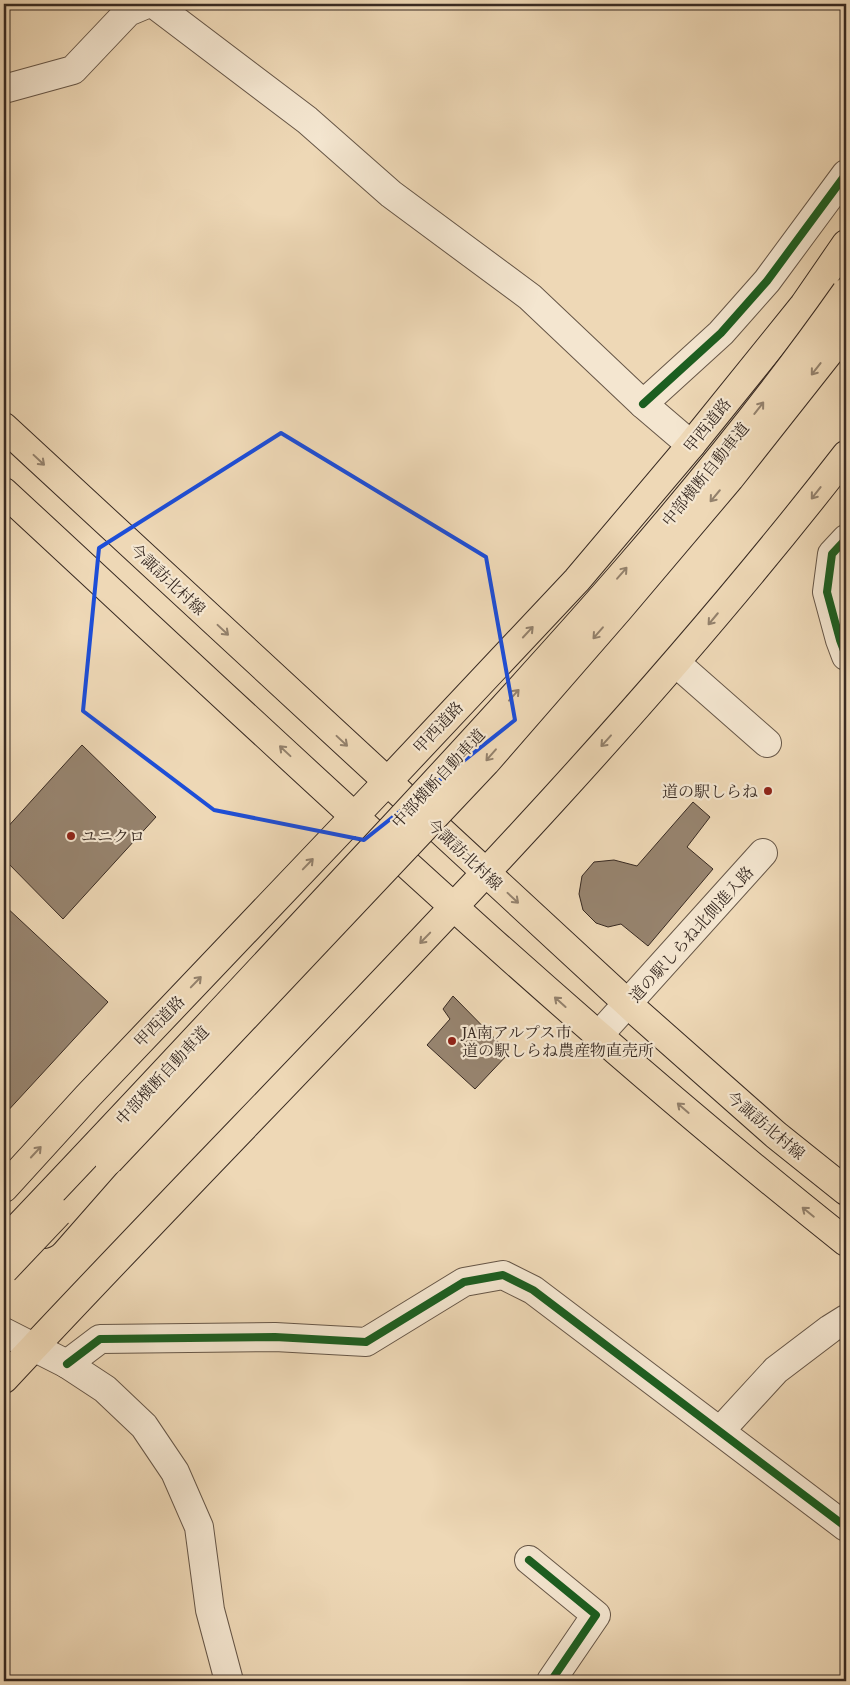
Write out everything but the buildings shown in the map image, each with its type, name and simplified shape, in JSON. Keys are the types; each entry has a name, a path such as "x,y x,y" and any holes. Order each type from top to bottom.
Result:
{"main road":[{"name":"甲西道路","path":"4,1188 93,1090 577,580 691,446 804,305 846,244"},
{"name":"中部横断自動車道","path":"4,1242 126,1115 485,728 712,470 821,328 846,292"},
{"name":"中部横断自動車道","path":"4,1270 492,755 730,478 846,331"},
{"name":"今諏訪北村線","path":"4,427 627,1004 776,1135 846,1191"},
{"path":"4,1379 486,874 676,663 784,535 846,455"},
{"path":"4,492 454,908 598,1036 748,1164 846,1242"},
{"path":"4,1216 68,1155 345,857 485,728"},
{"path":"4,1281 109,1160"}],"street":[{"path":"4,89 73,70 128,12 147,4"},
{"path":"154,4 307,120 392,194 530,297 643,404 691,446"},
{"path":"643,404 722,333 767,282 846,174"},
{"path":"846,539 832,554 827,592 846,656"},
{"path":"676,663 767,743"},
{"name":"道の駅しらね北側進入路","path":"598,1036 763,853"},
{"path":"67,1364 100,1339 275,1337 366,1342 464,1282 503,1275 533,1290 846,1527"},
{"path":"720,1431 776,1370 846,1319"},
{"path":"4,1332 67,1364 105,1389 144,1426 175,1472 199,1528 210,1610 229,1681"},
{"path":"529,1560 596,1614 551,1681"}],"highlighted area":[{"path":"281,433 486,557 515,720 364,840 214,810 83,711 99,548"}],"cycle path":[{"path":"643,404 721,333 767,281 846,174"},
{"path":"846,539 832,554 827,592 846,656"},
{"path":"67,1364 100,1339 275,1337 366,1342 464,1282 503,1275 533,1290 846,1527"},
{"path":"529,1560 596,1615 551,1681"}],"place":[{"name":"道の駅しらね","path":"768,791"},
{"name":"ユニクロ","path":"71,836"},
{"name":"JA南アルプス市 道の駅しらね農産物直売所","path":"452,1041"}]}
